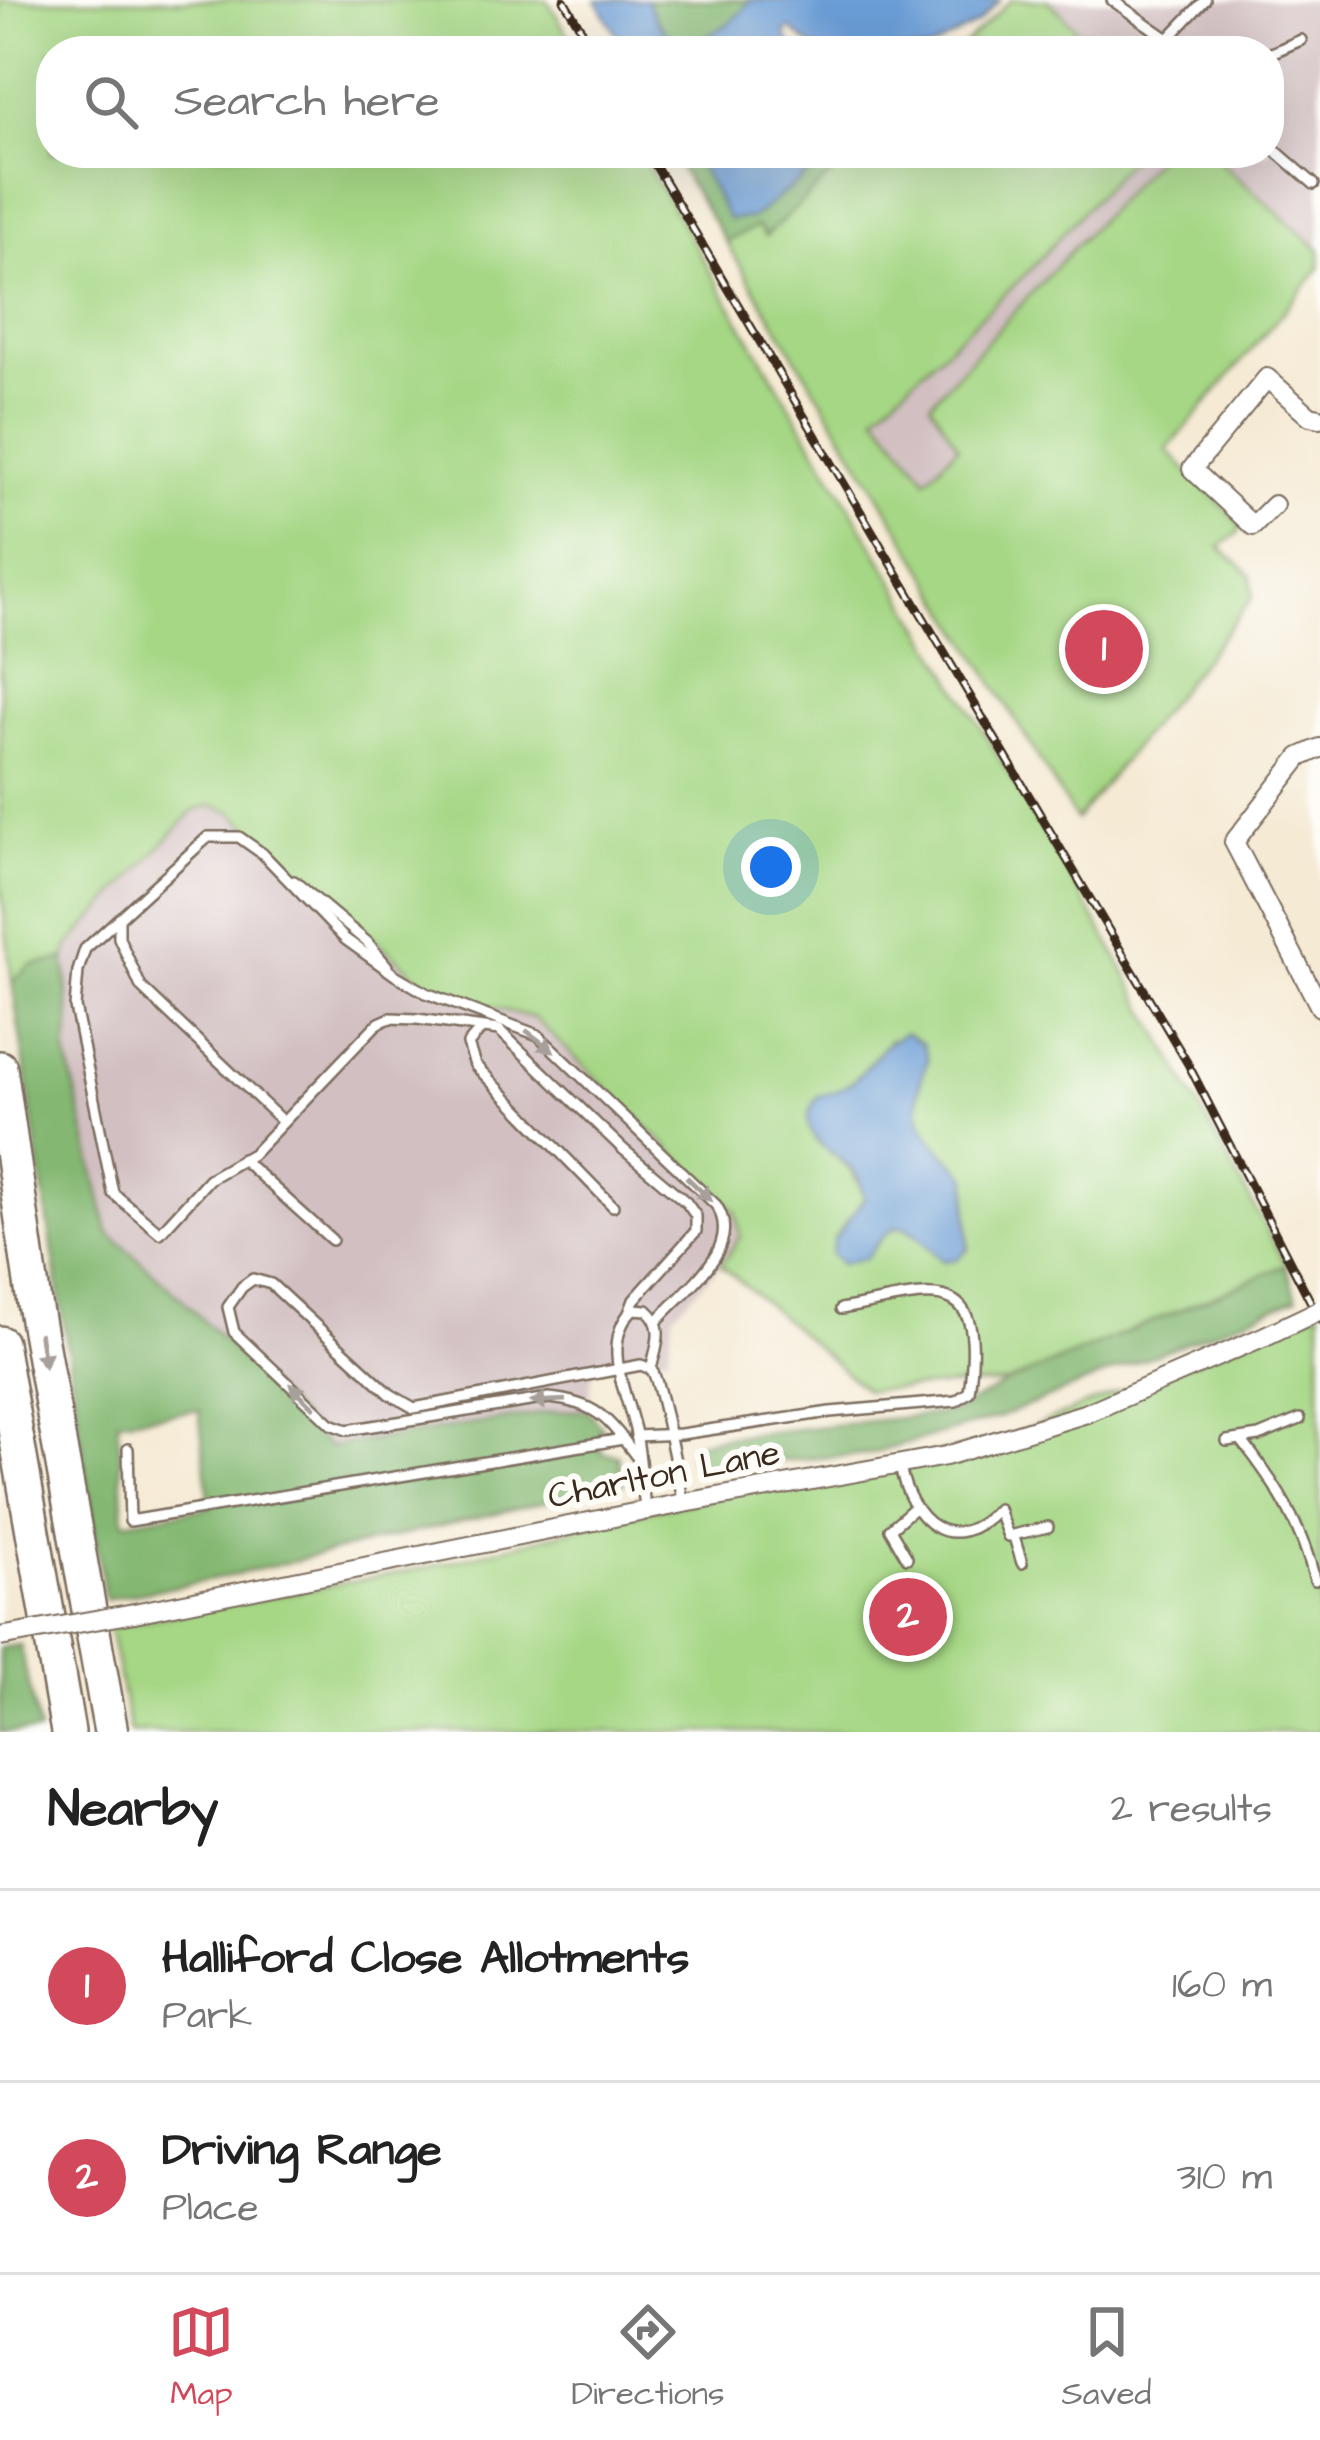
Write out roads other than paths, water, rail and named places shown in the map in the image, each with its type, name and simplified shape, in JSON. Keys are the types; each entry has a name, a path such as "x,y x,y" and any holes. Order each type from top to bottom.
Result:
{"highway":[{"path":"0,1068 49,1394 111,1732"},
{"path":"0,1343 68,1732"}],"street":[{"path":"1274,505 1248,533 1192,469 1267,378 1310,416 1320,418"},
{"path":"1320,748 1300,757 1234,842 1320,1007"},
{"name":"Charlton Lane","path":"0,1637 684,1502 899,1466 993,1443 1087,1413 1320,1310"}],"lane":[{"path":"1112,0 1164,36"},
{"path":"1171,36 1204,0"},
{"path":"1284,47 1301,40"},
{"path":"1284,158 1314,184"},
{"path":"629,1313 634,1300 696,1231 696,1216 686,1202 623,1149 499,1030 486,1022 426,993 395,975 345,939 239,837 208,837 85,949 74,1007 113,1193 160,1234 209,1179 254,1153 377,1024 390,1018 486,1022 538,1036 716,1205 726,1220 726,1238 718,1253 658,1321"},
{"path":"119,918 119,938 141,987 283,1121"},
{"path":"486,1022 468,1044 476,1065 613,1206"},
{"path":"242,1159 332,1240"},
{"path":"639,1460 603,1414 589,1406 549,1398 347,1430 331,1424 234,1332 228,1307 253,1279 271,1284 390,1394 414,1408 641,1365 651,1369 659,1378 666,1432 684,1502"},
{"path":"636,1436 956,1401 969,1392 973,1343 967,1312 959,1301 926,1293 841,1309"},
{"path":"645,1511 636,1436 617,1372 622,1320 633,1309 647,1310 658,1321 651,1369"},
{"path":"1227,1442 1300,1420"},
{"path":"128,1449 130,1521 623,1439"},
{"path":"1242,1441 1279,1489 1315,1580"},
{"path":"899,1466 906,1496 937,1528 956,1531 987,1520 998,1509 1022,1563"},
{"path":"907,1558 890,1529 914,1508"},
{"path":"1014,1537 1048,1527"}],"water":[{"path":"596,0 647,0 670,36 617,36"},
{"path":"750,0 1000,0 977,24 955,36 799,36 791,29 785,31 787,36 706,36 729,23"},
{"path":"701,168 816,168 752,218 728,219"},
{"path":"905,1033 923,1044 928,1060 918,1098 923,1126 968,1177 968,1249 957,1259 943,1261 911,1231 896,1227 866,1258 841,1264 831,1254 834,1239 864,1199 863,1192 854,1172 811,1131 810,1110 818,1096 847,1085"}],"railway":[{"path":"564,0 585,36"},
{"path":"657,168 1188,1064 1320,1320"}],"place":[{"name":"Halliford Close Allotments","path":"1104,649"},
{"name":"Driving Range","path":"908,1617"}]}
